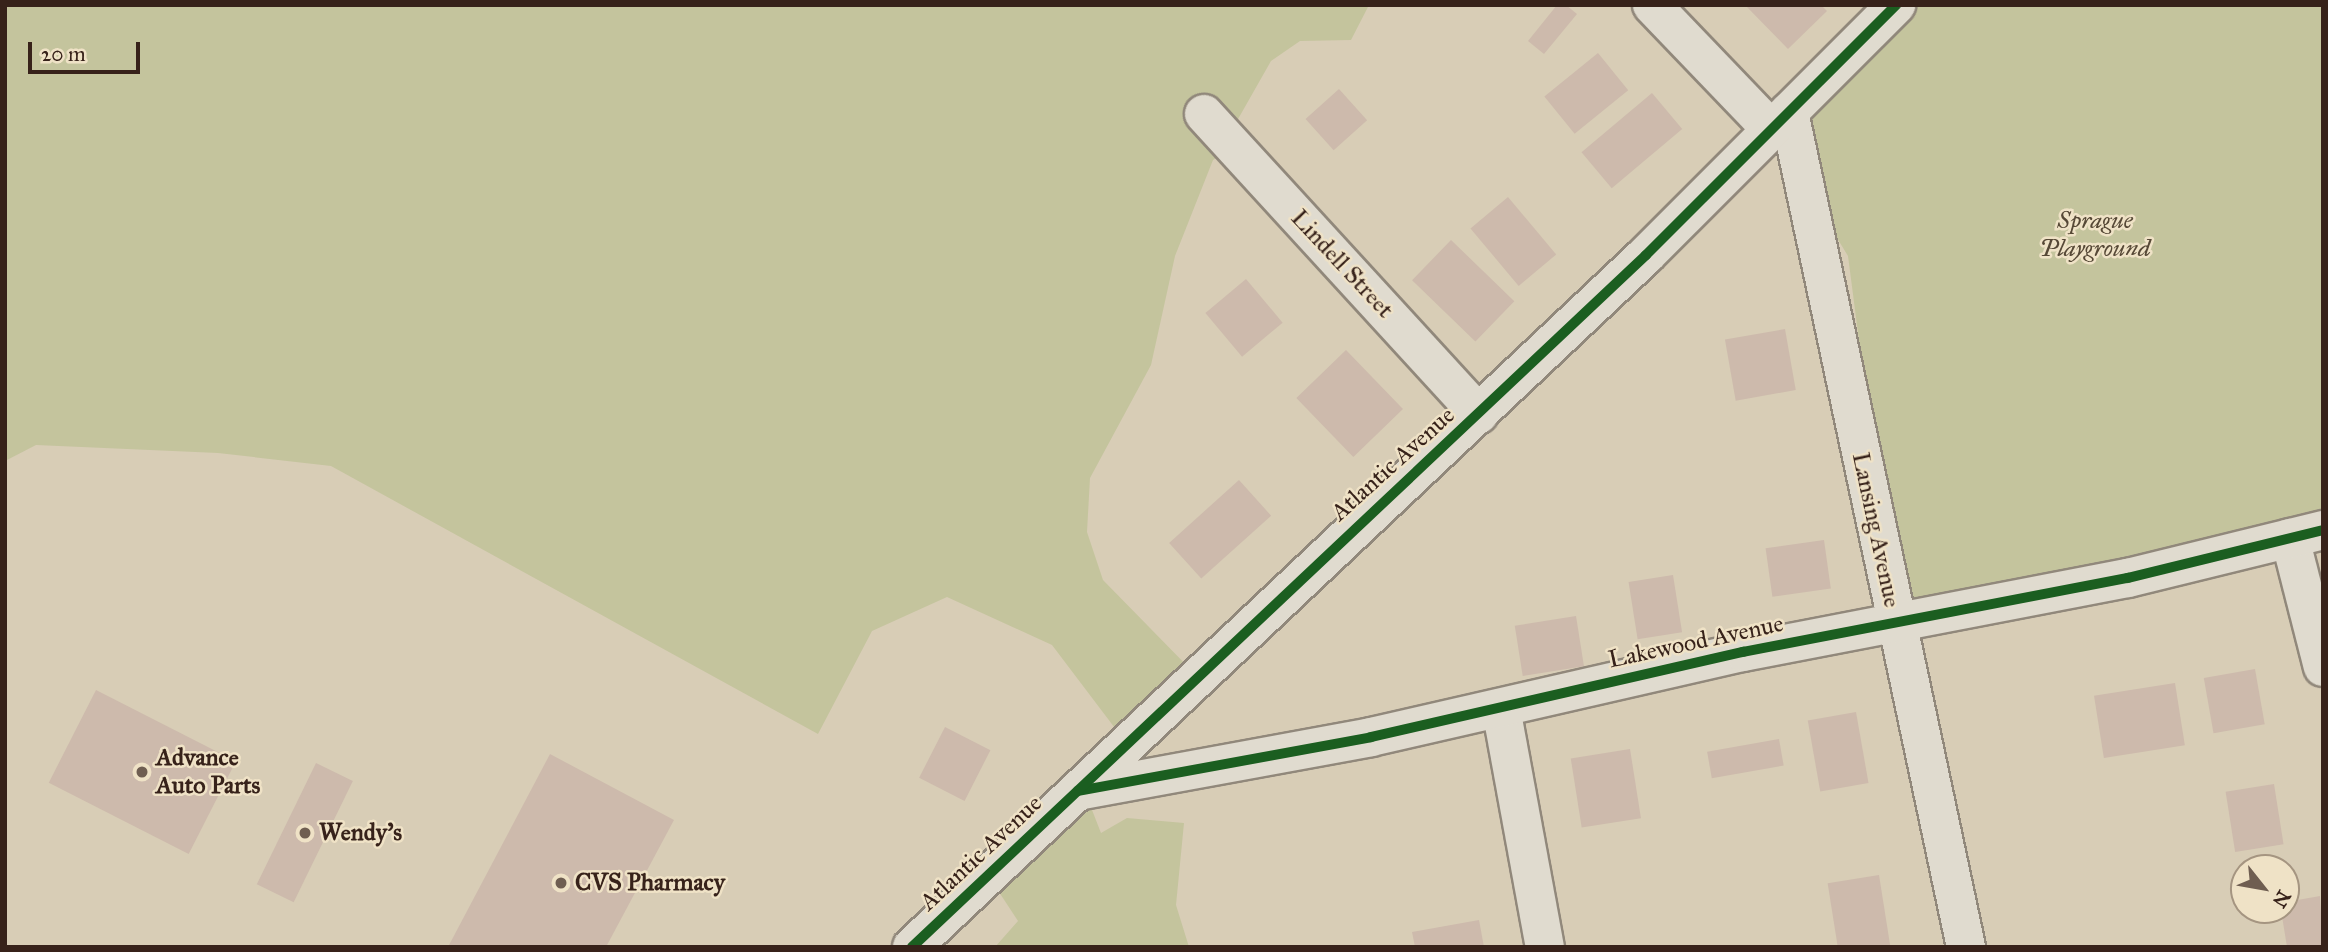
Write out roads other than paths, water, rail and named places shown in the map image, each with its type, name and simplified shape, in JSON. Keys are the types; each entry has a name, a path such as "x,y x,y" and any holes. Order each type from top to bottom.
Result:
{"street":[{"path":"1652,5 1780,121"},
{"name":"Atlantic Avenue","path":"912,947 1479,414 1896,5"},
{"name":"Lindell Street","path":"1204,114 1479,414"},
{"name":"Lansing Avenue","path":"1780,121 1896,622 1966,947"},
{"path":"2307,534 2323,667"},
{"name":"Lakewood Avenue","path":"1078,791 1371,737 1896,622 2128,578 2307,534"},
{"path":"1501,708 1545,947"}],"place":[{"name":"Advance Auto Parts","path":"142,772"},
{"name":"Wendy's","path":"305,833"},
{"name":"CVS Pharmacy","path":"561,883"}],"park label":[{"name":"Sprague Playground","path":"2095,235"}]}
